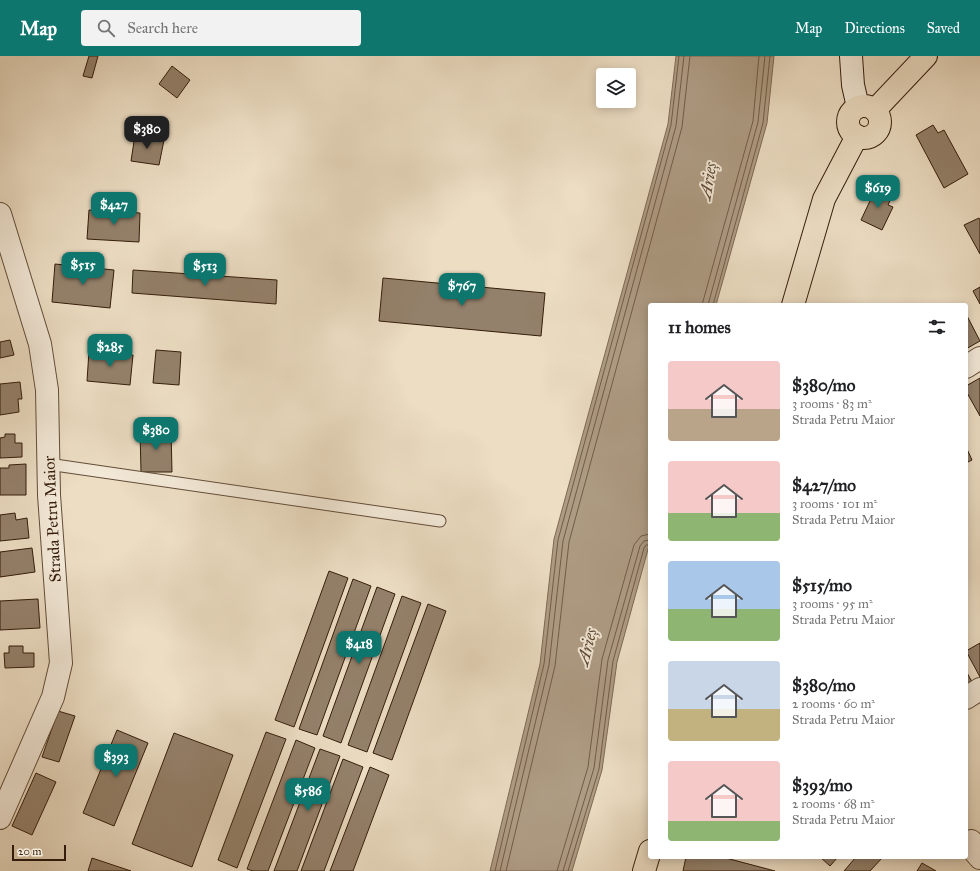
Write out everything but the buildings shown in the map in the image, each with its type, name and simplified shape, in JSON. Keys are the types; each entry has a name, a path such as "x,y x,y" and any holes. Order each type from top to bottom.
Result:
{"main road":[{"path":"794,303 824,199 857,136 850,130 848,121 851,113 867,109 926,56"},
{"path":"644,871 648,858"}],"street":[{"path":"851,56 853,85 867,109"},
{"name":"Strada Petru Maior","path":"0,214 40,344 47,390 49,495 61,663 53,697 0,818"},
{"path":"968,366 980,358"},
{"path":"968,697 980,689"}],"lane":[{"path":"48,464 440,521"}],"water":[{"name":"Arieș","path":"676,56 774,56 767,123 717,303 648,303 648,549 617,662 602,770 572,871 490,871 540,664 554,539 668,124"}]}
